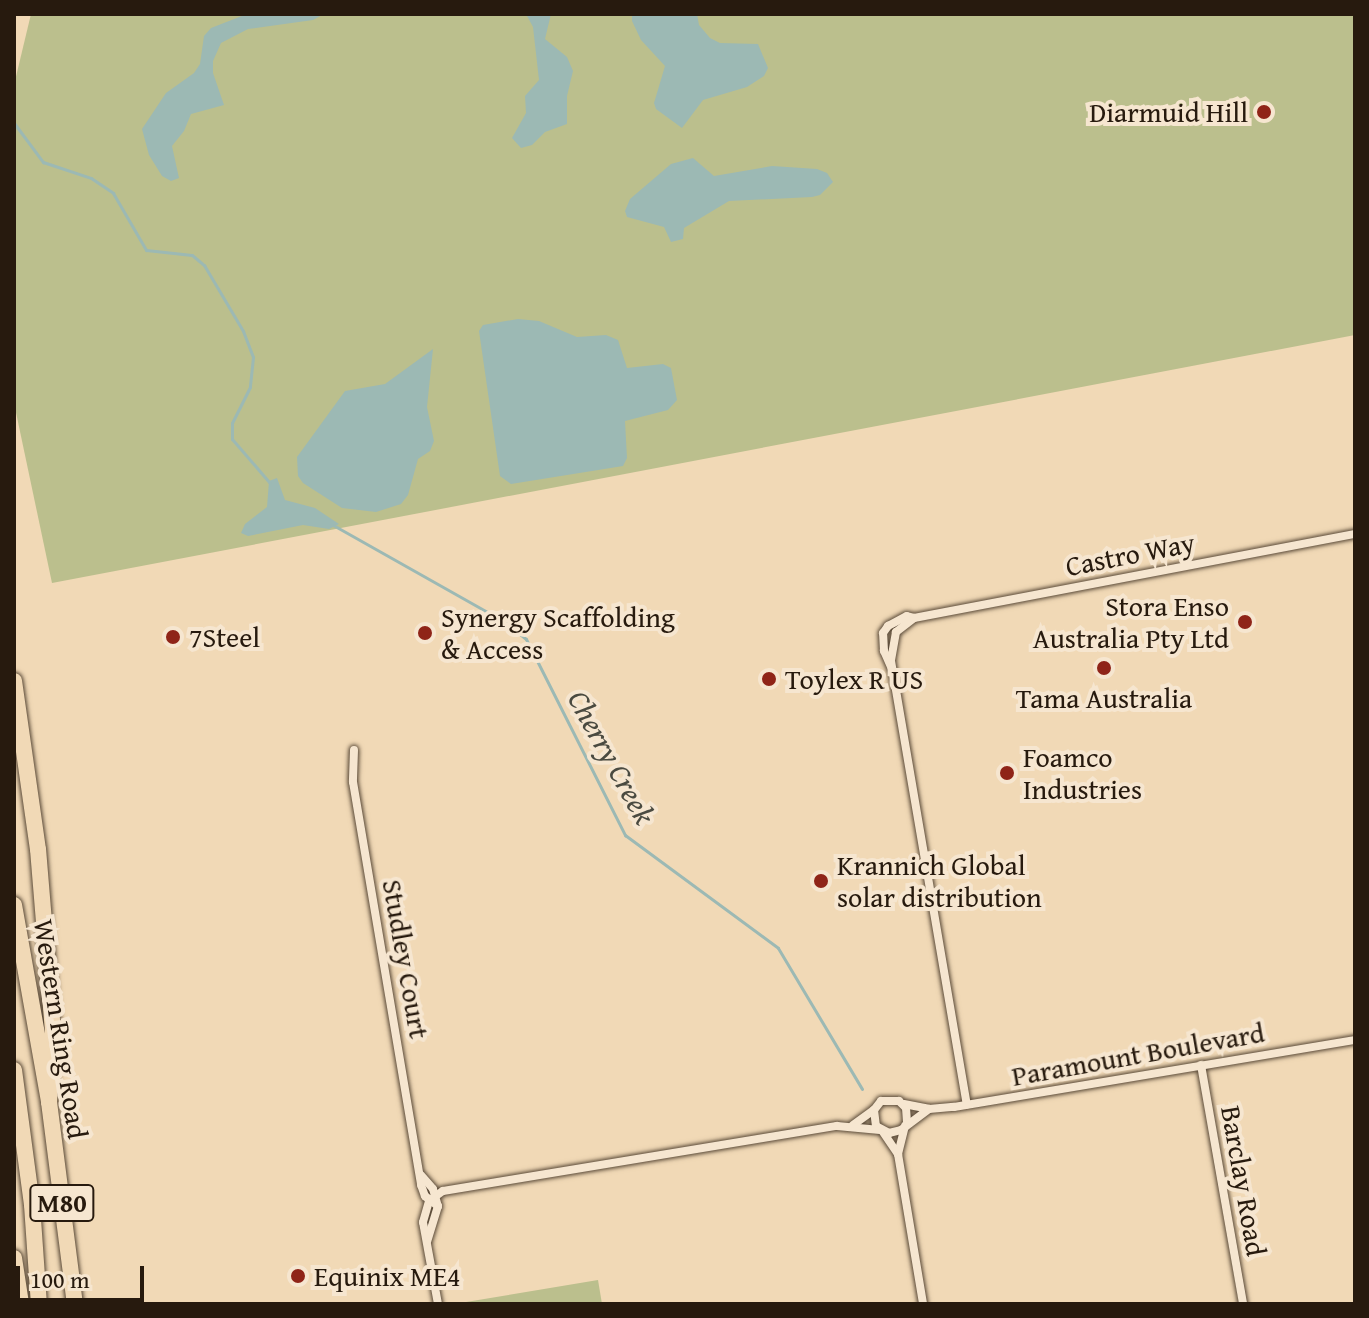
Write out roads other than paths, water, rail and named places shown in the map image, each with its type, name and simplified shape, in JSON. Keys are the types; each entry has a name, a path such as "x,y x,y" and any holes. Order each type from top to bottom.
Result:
{"highway":[{"path":"14,681 38,849 53,1030 49,1102"},
{"name":"Western Ring Road","path":"14,905 49,1102 75,1304"},
{"name":"Western Ring Road","path":"14,1070 32,1205 39,1304"},
{"path":"14,1258 21,1304"}],"street":[{"name":"Castro Way","path":"967,1105 892,669 892,639 899,627 914,618 1355,534"},
{"name":"Studley Court","path":"354,750 353,782 421,1175 434,1200"},
{"name":"Paramount Boulevard","path":"904,1104 929,1109 967,1105 1355,1040"},
{"name":"Barclay Road","path":"1201,1065 1243,1304"},
{"path":"853,1125 887,1099 904,1104 906,1124 898,1154 923,1304"},
{"name":"Paramount Boulevard","path":"906,1124 929,1109"},
{"path":"874,1110 873,1121 898,1154"},
{"path":"438,1304 423,1222 434,1200 457,1191 853,1125 895,1133 906,1124"}],"water":[{"path":"247,14 324,14 313,20 248,29 221,43 213,61 213,73 224,105 191,114 184,131 172,146 179,178 171,181 162,176 149,155 142,129 166,93 194,73 200,64 204,36 211,28"},
{"path":"526,14 551,14 545,39 567,57 573,71 567,96 567,124 545,132 532,145 521,148 512,138 526,113 525,96 539,80 533,27"},
{"path":"632,14 697,14 699,25 710,38 720,43 758,44 768,68 764,76 747,87 703,100 682,128 656,109 654,103 665,66 641,40"},
{"path":"693,158 714,176 772,166 817,169 827,173 833,182 820,195 812,197 729,201 684,228 683,239 671,242 664,227 627,217 625,211 630,199 671,164"},
{"path":"518,319 539,321 577,337 606,335 618,340 627,368 663,364 671,368 677,400 668,410 625,421 627,458 623,466 511,484 500,476 479,331 483,325"},
{"path":"433,349 427,407 434,441 430,451 418,459 408,495 401,504 376,512 342,508 303,483 298,476 297,457 345,391 385,384"},
{"path":"277,478 285,500 315,508 339,524 329,529 303,525 248,536 241,533 245,524 267,507 269,481"}],"waterway":[{"name":"Cherry Creek","path":"14,123 43,162 91,178 113,193 146,250 192,255 204,265 243,331 253,357 250,387 232,423 232,439 270,483"},
{"name":"Cherry Creek","path":"333,525 505,622 526,639 625,835 778,948 862,1089"}],"place":[{"name":"Diarmuid Hill","path":"1264,112"},
{"name":"Stora Enso Australia Pty Ltd","path":"1245,622"},
{"name":"Synergy Scaffolding & Access","path":"425,633"},
{"name":"7Steel","path":"173,637"},
{"name":"Tama Australia","path":"1104,668"},
{"name":"Toylex R US","path":"769,679"},
{"name":"Foamco Industries","path":"1007,773"},
{"name":"Krannich Global solar distribution","path":"821,881"},
{"name":"Equinix ME4","path":"298,1276"}]}
